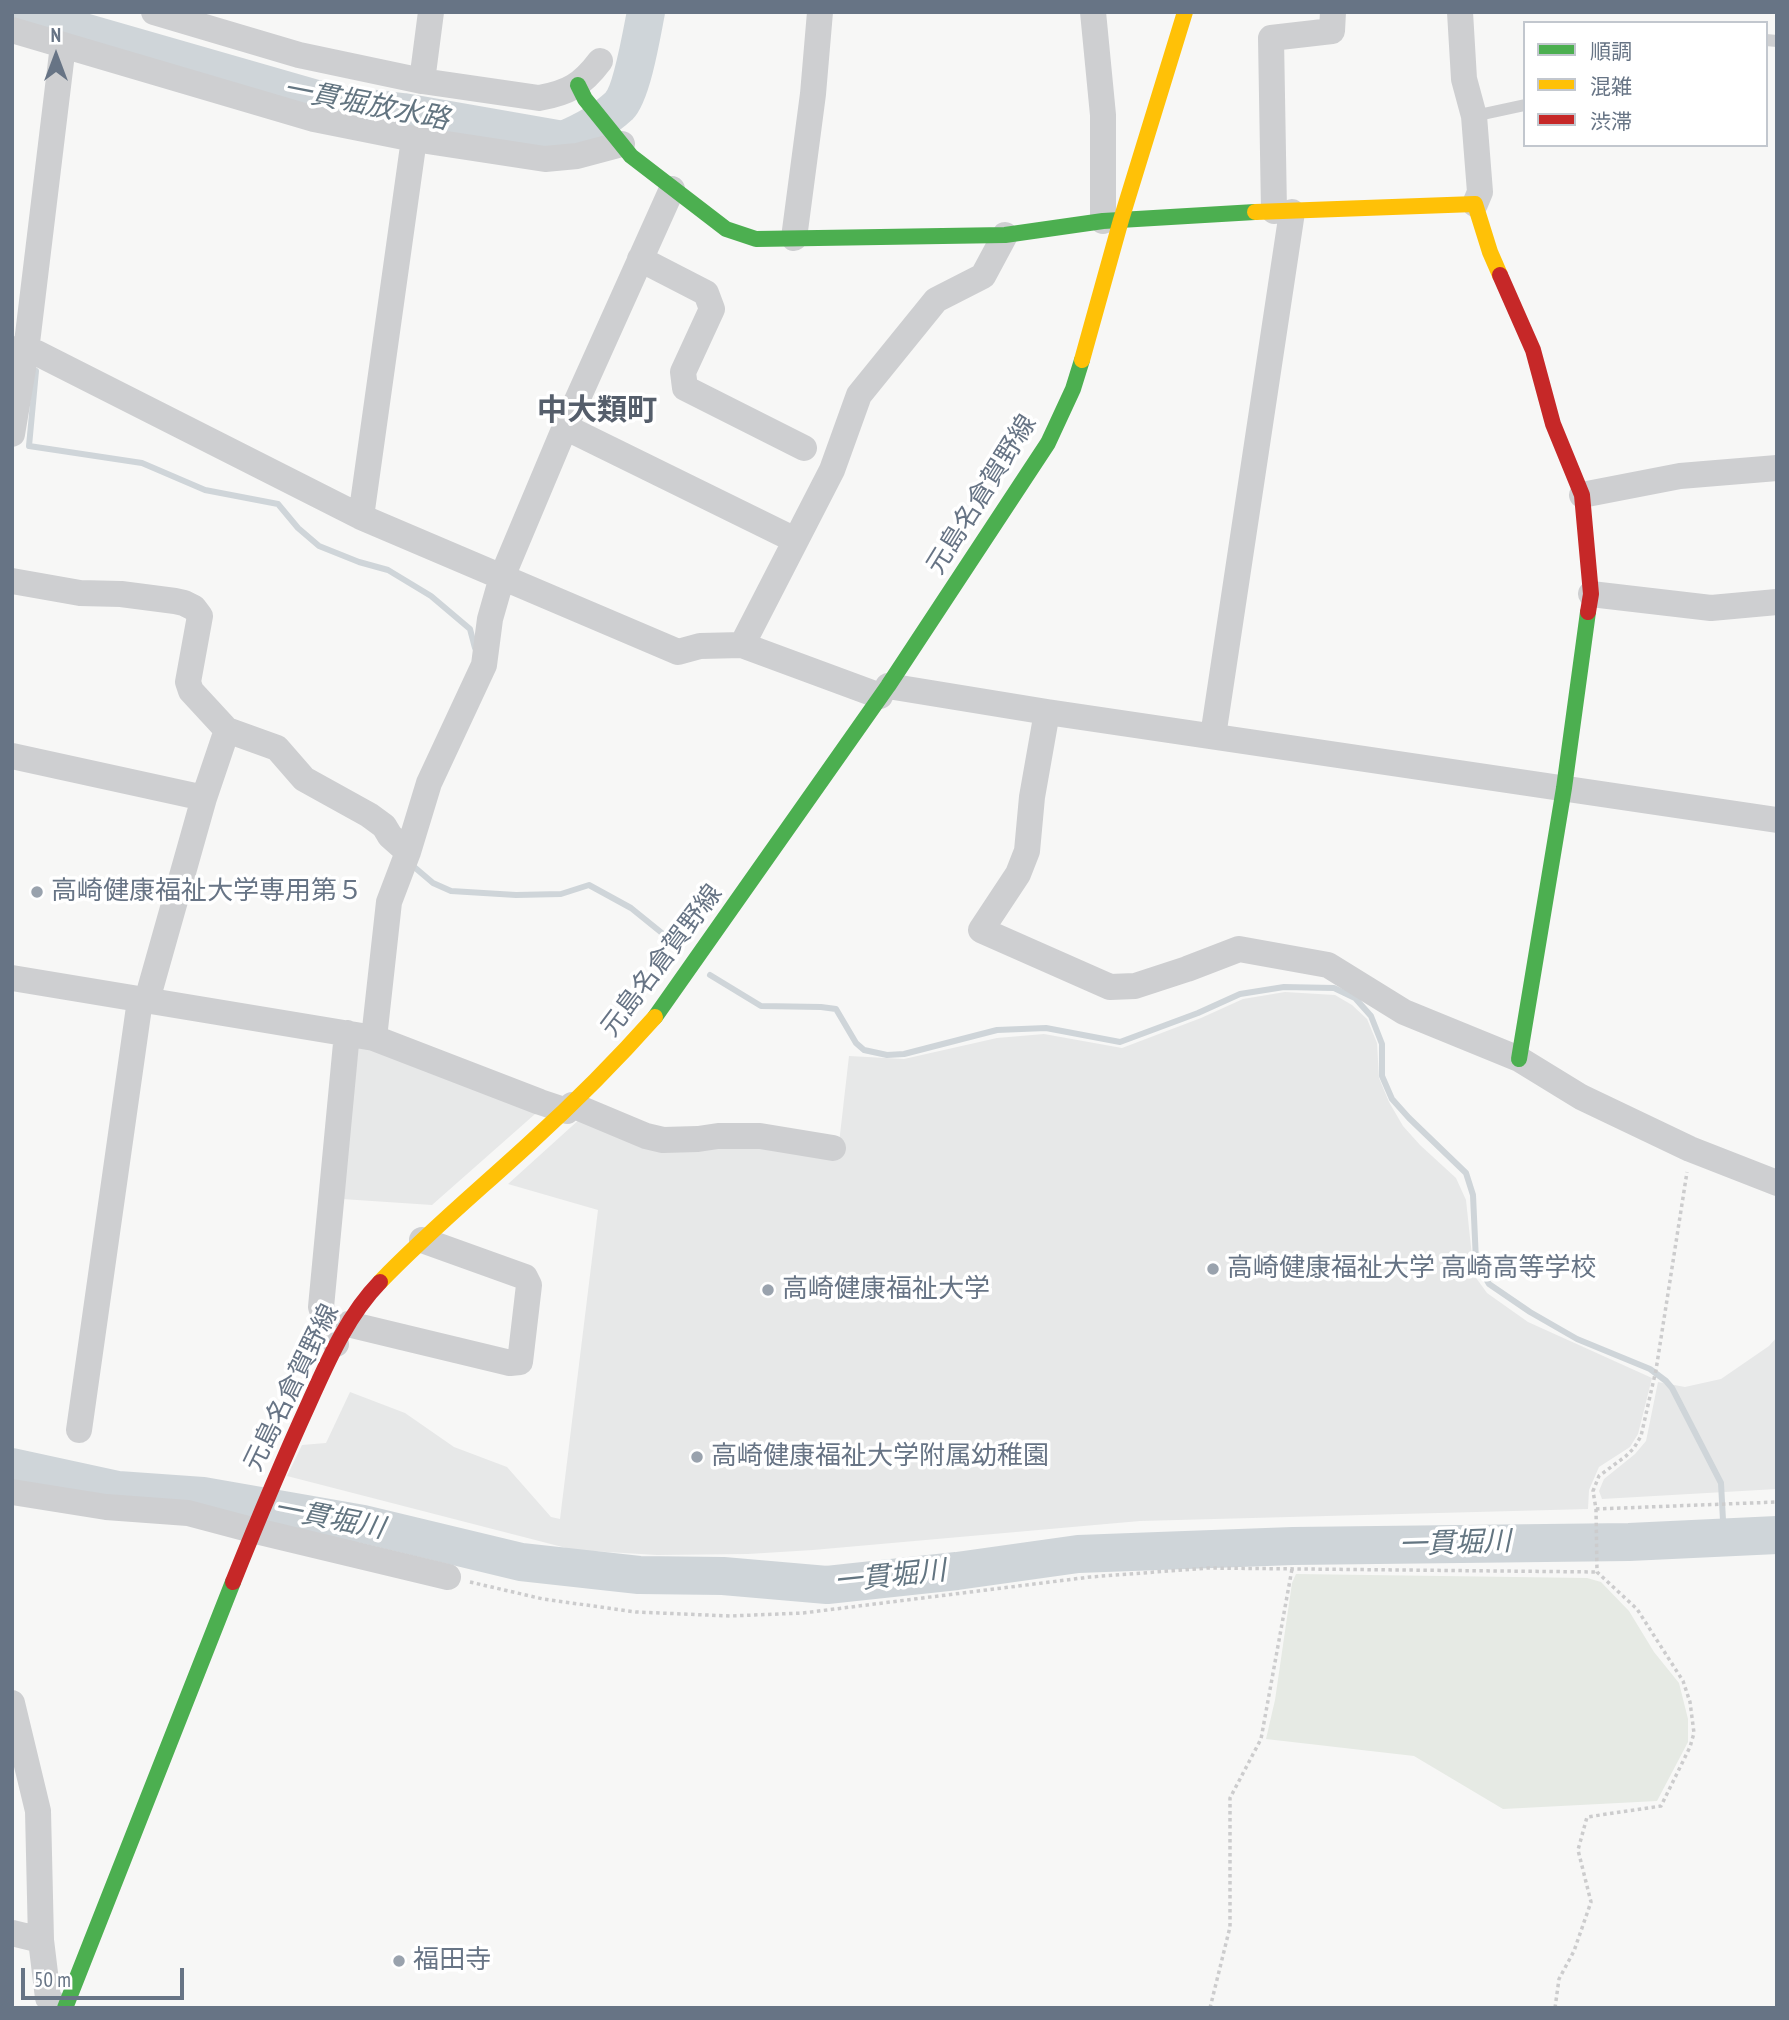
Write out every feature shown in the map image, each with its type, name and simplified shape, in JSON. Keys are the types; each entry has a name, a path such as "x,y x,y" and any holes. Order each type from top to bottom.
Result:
{"main road":[{"name":"元島名倉賀野線","path":"65,2008 253,1528 342,1334 369,1293 422,1240 570,1108 626,1052 659,1013 884,691 1048,443 1073,389 1095,318 1112,220 1185,12"},
{"path":"582,92 631,156 726,229 756,239 1005,234 1112,220 1475,204 1490,252 1533,349 1553,424 1582,495 1591,594 1564,788 1520,1059"}],"street":[{"path":"154,12 299,55 422,81 539,98 582,92 588,77 600,61"},
{"path":"422,81 431,12"},
{"path":"794,239 813,94 820,12"},
{"path":"1093,12 1112,220"},
{"path":"1213,736 1283,212 1271,38 1332,31 1333,12"},
{"path":"1460,12 1464,79 1474,116 1480,192 1475,204"},
{"path":"12,30 314,119 414,139 545,159 577,156 616,137"},
{"path":"12,434 19,350 63,45"},
{"path":"361,517 414,139"},
{"path":"374,1038 389,902 408,852 429,782 484,665 490,619 502,577 565,427 672,189"},
{"path":"742,645 832,470 859,395 936,300 983,276 1005,234"},
{"path":"640,259 706,293 712,309 683,372 685,388 804,448"},
{"path":"19,350 37,353 361,517 678,652 700,646 742,645 884,691 1047,712 1777,820"},
{"path":"565,427 795,540"},
{"path":"1582,495 1680,476 1777,468"},
{"path":"12,581 80,593 121,594 175,601 194,608 201,616 188,682 191,691 227,730 277,748 304,779 369,815 384,826 390,836 408,852"},
{"path":"1591,594 1711,607 1777,602"},
{"path":"1047,712 1032,797 1027,852 1018,874 981,930 1110,987 1135,986 1239,948 1328,965 1404,1012 1520,1059 1581,1097 1690,1149 1777,1183"},
{"path":"79,1430 143,1000 227,730"},
{"path":"12,756 204,798"},
{"path":"12,978 374,1038 540,1102 570,1108 663,1140 760,1136 833,1148"},
{"path":"347,1033 321,1307 342,1334 510,1363 520,1362 529,1285 525,1277 422,1240"},
{"path":"12,1492 106,1507 188,1513 448,1577"},
{"path":"12,1703 38,1811 41,1940 48,1998 58,2008"},
{"path":"12,1933 41,1940"}],"lane":[{"path":"1474,116 1523,105"}],"path":[{"path":"1597,1572 1597,1509 1593,1492 1599,1476 1626,1456 1641,1436 1658,1357 1690,1149"},
{"path":"1597,1509 1777,1502"},
{"path":"448,1577 543,1599 636,1612 730,1616 803,1613 1090,1577 1208,1568 1597,1572 1637,1609 1684,1681 1694,1732 1690,1747 1661,1806 1587,1817 1578,1850 1591,1902 1574,1951 1559,1979 1555,2008"},
{"path":"1210,2008 1230,1927 1230,1798 1261,1739 1292,1569"}],"shaded area":[{"name":"高崎健康福祉大学 高崎高等学校","path":"1285,992 1335,995 1352,1005 1367,1019 1377,1043 1379,1078 1389,1102 1403,1126 1456,1178 1466,1200 1474,1275 1487,1293 1528,1322 1652,1378 1638,1434 1630,1447 1599,1467 1589,1490 1588,1509 1140,1521 813,1550 657,1555 574,1550 287,1476 302,1445 326,1443 350,1392 405,1413 454,1447 507,1467 551,1517 560,1519 598,1210 508,1184 582,1117 697,1143 838,1152 849,1056 904,1059 997,1038 1044,1034 1122,1048 1243,999"},
{"path":"359,1041 543,1107 432,1205 342,1199"},
{"path":"1777,1337 1777,1489 1602,1499 1599,1491 1604,1479 1635,1454 1646,1441 1658,1382 1685,1387 1721,1379 1769,1346"},
{"path":"1296,1574 1587,1578 1601,1582 1629,1611 1654,1652 1679,1683 1688,1719 1688,1742 1657,1801 1503,1809 1414,1756 1266,1739 1275,1700 1292,1583"}],"waterway":[{"name":"一貫堀放水路","path":"14,12 334,104 403,112 563,140 599,121 624,99 636,62 646,12"},
{"path":"36,371 29,446 142,463 205,490 278,504 298,528 319,546 388,570 431,596 470,629 475,648"},
{"path":"413,866 433,883 451,891 516,895 561,894 589,885 631,908 678,946"},
{"path":"710,975 761,1006 836,1009 856,1043 864,1050 887,1055 904,1054 997,1030 1046,1028 1120,1042 1240,994 1284,987 1334,988 1355,998 1371,1016 1382,1044 1382,1076 1392,1099 1466,1173 1473,1195 1476,1261 1489,1284 1577,1339 1650,1369 1666,1381 1721,1483 1724,1539"},
{"name":"一貫堀川","path":"12,1467 118,1490 203,1496 363,1524 521,1562 639,1575 723,1576 827,1585 1078,1554 1293,1546 1629,1542 1777,1535"}],"traffic: fast":[{"path":"578,85 585,99 631,156 726,229 756,239 1005,235 1103,221 1255,212"},
{"path":"655,1017 888,686 1048,443 1073,389 1082,360"},
{"path":"1519,1059 1564,788 1588,612"},
{"path":"65,2008 233,1582"}],"traffic: slow":[{"path":"1082,360 1121,220 1185,12"},
{"path":"1255,212 1475,204 1500,275"},
{"path":"380,1282 563,1113 655,1017"}],"traffic: jam":[{"path":"1500,275 1533,350 1553,424 1582,495 1591,594 1588,612"},
{"path":"233,1582 279,1470 331,1355 358,1309 380,1282"}],"place":[{"name":"高崎健康福祉大学専用第５","path":"37,892"},
{"name":"高崎健康福祉大学 高崎高等学校","path":"1213,1269"},
{"name":"高崎健康福祉大学","path":"768,1290"},
{"name":"高崎健康福祉大学附属幼稚園","path":"697,1457"},
{"name":"福田寺","path":"399,1961"}],"district":[{"name":"中大類町","path":"597,411"}]}
